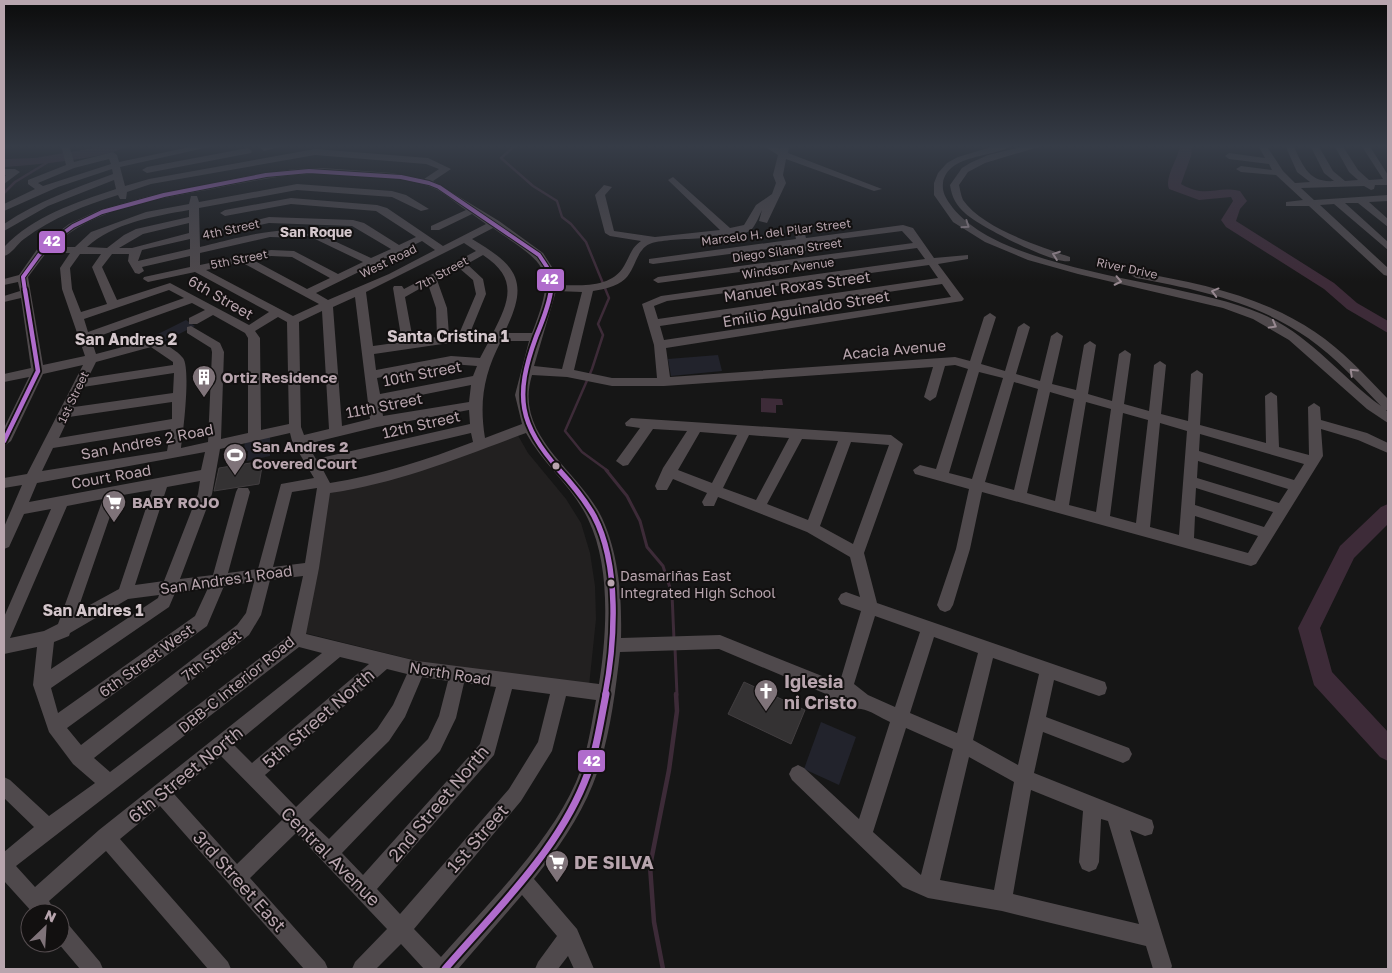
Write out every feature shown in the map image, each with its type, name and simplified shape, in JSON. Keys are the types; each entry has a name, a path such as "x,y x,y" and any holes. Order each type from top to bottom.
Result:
{"street":[{"path":"4,208 38,190"},
{"path":"7,223 73,190"},
{"path":"4,253 19,237 36,226 73,206 116,190"},
{"path":"120,190 125,204"},
{"path":"151,190 152,197"},
{"path":"4,282 23,277 42,250 64,232 85,220 125,204 187,190"},
{"path":"194,190 194,268 293,320 295,427 299,441 314,464 324,486 364,483 410,471 528,427"},
{"name":"1st Street","path":"4,543 32,478 51,444 64,413 92,358 86,337 76,318 68,289 65,268 78,251 95,234 148,214 278,190"},
{"path":"325,221 350,190"},
{"name":"1st Street","path":"353,190 403,197 424,209"},
{"path":"442,190 494,223 539,255 549,269 552,288 522,386 522,401 528,427 540,448 577,492 594,516 605,548 612,582 614,645 594,756 582,790 561,826 521,879 445,969"},
{"path":"604,190 600,194 610,233 651,244"},
{"path":"684,190 729,233"},
{"path":"764,221 768,207 776,200 775,196 778,190"},
{"name":"River Drive","path":"939,190 941,199 961,222 1005,246 1057,266 1214,302 1260,317 1306,346 1365,402 1388,418"},
{"name":"River Drive","path":"955,190 956,196 964,208 986,225 1065,258 1114,271 1232,296 1268,310 1319,340 1388,406"},
{"path":"1297,190 1388,272"},
{"path":"1376,190 1387,199"},
{"path":"552,288 601,286 614,281 626,271 636,249 651,244 729,233 748,226 759,207 775,196"},
{"path":"1360,199 1388,224"},
{"path":"1289,204 1336,200 1387,199"},
{"path":"224,200 226,243"},
{"path":"1336,200 1388,247"},
{"path":"225,213 291,202 384,210 442,250"},
{"path":"435,228 473,210"},
{"path":"113,305 97,267 107,252 118,241 140,230 195,219"},
{"path":"226,229 269,220 360,224 398,249"},
{"path":"7,223 36,226 64,232"},
{"name":"West Road","path":"293,320 393,276 494,223"},
{"path":"798,227 802,242 843,316"},
{"name":"Marcelo H. del Pilar Street","path":"653,260 903,228 909,230 920,245"},
{"name":"4th Street","path":"135,265 270,234 304,235 300,240 305,242 294,254"},
{"path":"42,250 135,251 142,246 195,235"},
{"path":"317,236 371,262"},
{"path":"308,293 423,237"},
{"path":"464,239 483,251 511,276 512,298 478,379 475,405 480,445"},
{"path":"651,244 658,280 665,298"},
{"path":"920,245 946,280"},
{"name":"Diego Silang Street","path":"658,280 920,245"},
{"path":"135,251 135,265 157,290"},
{"name":"7th Street","path":"400,295 483,251"},
{"name":"5th Street","path":"148,279 271,253 294,254 337,278"},
{"name":"Windsor Avenue","path":"653,323 648,304 665,298 964,257"},
{"path":"241,258 326,304 330,326 336,431"},
{"path":"459,263 478,279 481,294 463,337"},
{"path":"393,276 400,295 408,343"},
{"path":"4,441 38,371 23,277"},
{"path":"431,279 438,297 444,329 443,339"},
{"name":"Manuel Roxas Street","path":"653,323 946,280"},
{"name":"Emilio Aguinaldo Street","path":"660,345 843,316 957,301 958,298 946,280"},
{"name":"6th Street","path":"76,318 171,286 249,330 254,338 255,437"},
{"path":"567,373 588,288"},
{"path":"360,290 377,422"},
{"path":"4,298 25,293"},
{"path":"86,337 192,299"},
{"path":"41,685 164,602 205,494 207,474 214,445 218,352 216,346 192,326 213,310"},
{"path":"249,330 277,312"},
{"path":"941,476 990,317"},
{"path":"653,323 660,345 664,382"},
{"path":"944,604 962,549 977,485 1024,326"},
{"path":"1019,496 1057,336"},
{"path":"368,351 408,343 463,337 536,337"},
{"path":"4,378 124,352 152,343 178,360 180,368 178,423 173,455"},
{"path":"1061,508 1090,344"},
{"path":"1102,518 1124,354"},
{"path":"370,374 451,360 485,362"},
{"name":"Acacia Avenue","path":"528,370 567,373 619,382 664,382 743,378 955,361 1011,375 1312,461"},
{"path":"930,397 940,362"},
{"path":"1142,530 1160,365"},
{"path":"78,384 180,368"},
{"path":"1186,543 1197,374"},
{"name":"10th Street","path":"374,400 478,379"},
{"path":"1271,396 1273,450"},
{"path":"64,413 179,397"},
{"name":"11th Street","path":"299,441 377,422 475,405"},
{"path":"920,470 1251,560 1266,533 1316,456 1314,407"},
{"path":"631,422 649,425 746,429 891,440 896,444 857,553 870,608 849,678"},
{"path":"51,444 178,423"},
{"path":"1315,423 1362,436 1388,448"},
{"path":"622,461 649,425"},
{"name":"San Andres 2 Road","path":"4,483 173,455 295,427"},
{"name":"12th Street","path":"314,464 477,427"},
{"path":"662,486 668,472 696,427"},
{"path":"712,496 746,429"},
{"path":"759,507 798,434"},
{"path":"812,528 846,437"},
{"path":"1192,454 1296,486"},
{"path":"668,472 712,496 759,507 812,528 857,553"},
{"name":"Court Road","path":"20,509 207,474"},
{"path":"1190,481 1282,509"},
{"path":"125,593 161,484"},
{"name":"7th Street","path":"79,758 243,630 253,615 262,574 286,488 324,486"},
{"name":"DBB-C Interior Road","path":"4,865 48,828 110,784 297,639 312,568 324,486"},
{"path":"63,631 112,492"},
{"name":"6th Street West","path":"55,726 201,621 220,580 243,492"},
{"path":"4,635 62,500"},
{"path":"1188,508 1266,533"},
{"name":"San Andres 1 Road","path":"4,647 47,638 63,631 125,593 312,568"},
{"path":"846,599 1099,688"},
{"path":"863,834 929,628"},
{"path":"47,638 41,685 46,708 55,726 79,758 110,784"},
{"name":"North Road","path":"297,639 416,669 457,676 606,693"},
{"path":"614,645 710,641 728,644 832,688 839,698 847,702 862,701 963,744 1024,778 1145,827"},
{"path":"928,888 987,648"},
{"name":"6th Street North","path":"44,903 106,837 337,650"},
{"name":"5th Street North","path":"252,775 385,661"},
{"path":"236,878 383,735 400,711 416,669"},
{"path":"1002,901 1024,778 1038,722 1048,670"},
{"path":"329,853 434,745 448,718 457,676"},
{"name":"2nd Street North","path":"364,889 488,749 506,681"},
{"name":"1st Street","path":"362,969 401,929 515,795 546,745 560,688"},
{"path":"1038,722 1123,754"},
{"name":"Central Avenue","path":"222,745 364,889 438,969"},
{"path":"798,774 910,880 928,888 1002,901 1154,938"},
{"path":"4,786 48,828"},
{"name":"3rd Street East","path":"161,793 318,969"},
{"path":"1090,862 1093,807"},
{"path":"1116,816 1162,966"},
{"path":"106,837 220,969"},
{"path":"4,865 37,903"},
{"path":"521,879 570,936 584,969"},
{"path":"545,969 570,936"},
{"path":"70,942 93,969"}],"shaded area":[{"path":"186,320 195,326 161,343 152,337"},
{"path":"718,355 722,371 671,376 668,359"},
{"path":"761,398 782,399 783,405 776,405 776,413 761,412"},
{"name":"Dasmariñas East Integrated High School","path":"516,432 528,453 566,499 581,523 590,553 595,586 596,619 589,686 442,667 297,631 329,493"},
{"path":"270,434 270,456 247,461 248,451 244,451 245,440"},
{"path":"821,722 856,737 839,785 804,769"}],"building":[{"name":"San Andres 2 Covered Court","path":"263,461 259,484 214,491 219,468"},
{"name":"Iglesia ni Cristo","path":"744,682 805,710 791,744 728,714"}],"waterway":[{"path":"540,190 557,201 562,217 571,224 586,242 609,298 598,324 603,335 592,369 565,431 582,452 608,471"},
{"path":"1183,190 1199,197 1228,193 1235,194 1240,201 1234,207 1228,220 1231,224 1329,286 1352,306 1388,328"},
{"path":"606,470 627,496 640,521 647,547 663,566 672,594 674,640"},
{"path":"1388,512 1347,552 1309,628 1322,678 1388,749"},
{"path":"675,648 677,695"},
{"path":"663,969 654,922 650,866 669,770 677,711 676,694"}],"transit line":[{"name":"42","path":"4,441 38,371 23,277 33,262 51,242 87,218 133,202 188,190"},
{"name":"42","path":"444,190 539,255 547,267 551,291 549,303 530,355 522,391 522,403 526,418 539,444 574,488 596,521 609,572 613,595 614,619 610,666 601,718 591,764 581,791 568,815 537,861 445,969"}],"place":[{"name":"Ortiz Residence","path":"204,398"},
{"name":"San Andres 2 Covered Court","path":"235,476"},
{"name":"BABY ROJO","path":"114,523"},
{"name":"Dasmariñas East Integrated High School","path":"611,583"},
{"name":"Iglesia ni Cristo","path":"766,712"},
{"name":"DE SILVA","path":"557,883"}],"district":[{"name":"San Roque","path":"316,231"},
{"name":"Santa Cristina 1","path":"448,336"},
{"name":"San Andres 2","path":"126,339"},
{"name":"San Andres 1","path":"93,610"}]}
